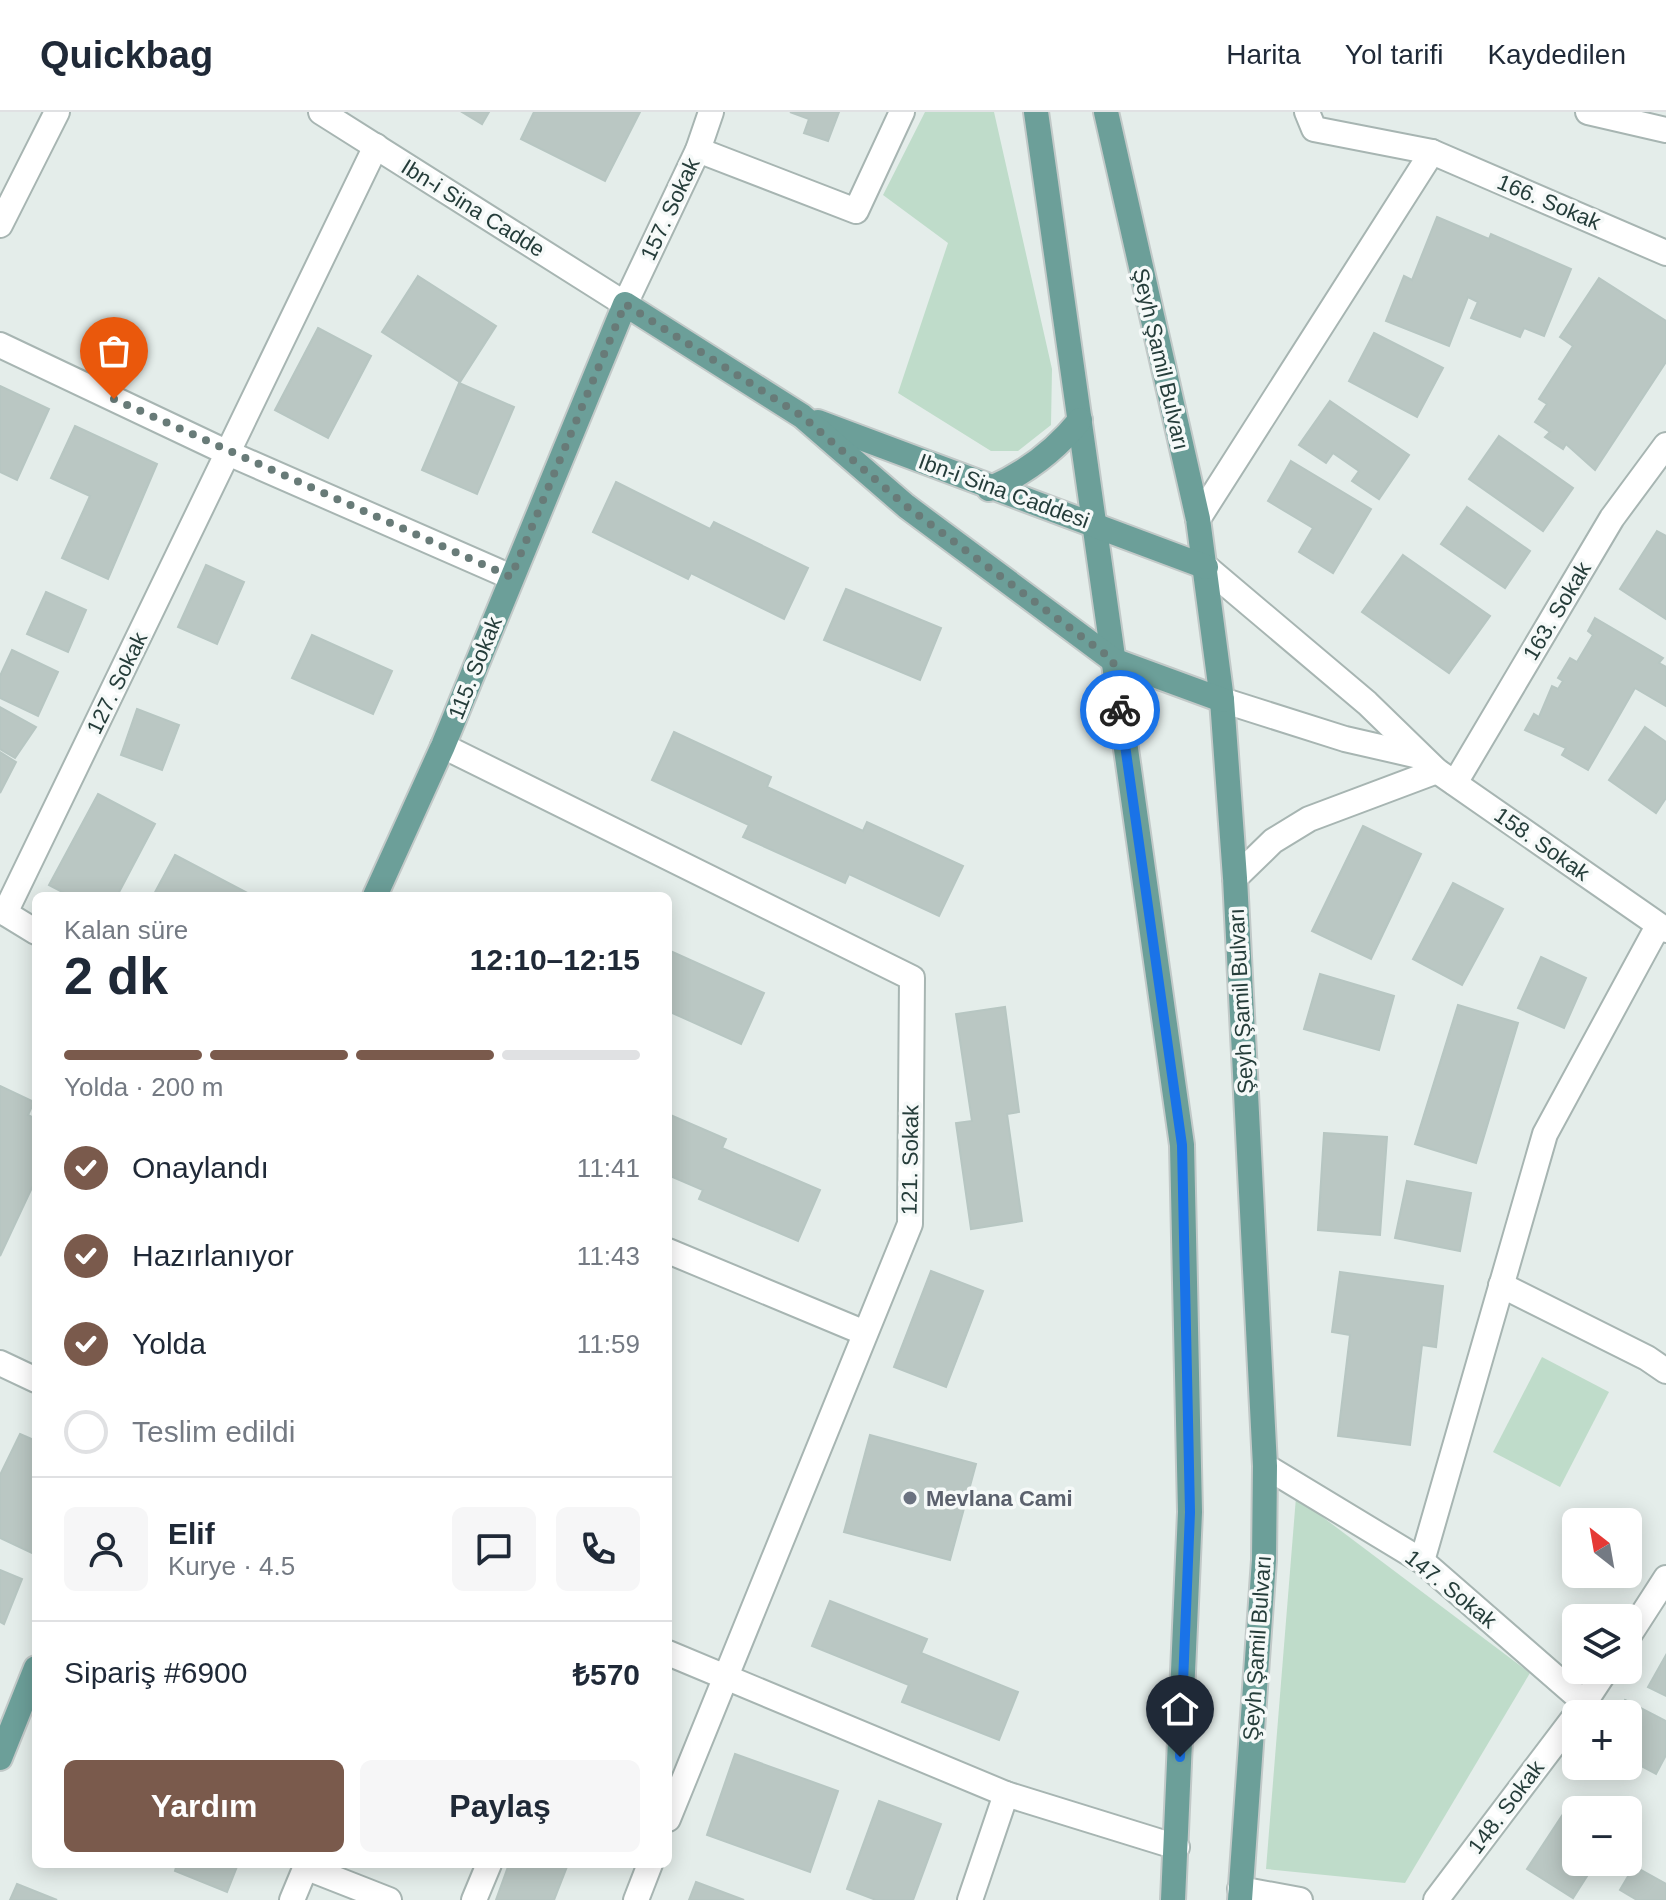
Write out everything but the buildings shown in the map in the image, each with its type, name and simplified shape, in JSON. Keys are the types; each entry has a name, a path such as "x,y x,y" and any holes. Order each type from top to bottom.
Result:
{"main road":[{"path":"1036,112 1182,1145 1190,1512 1173,1900"},
{"name":"Şeyh Şamil Bulvarı","path":"1106,112 1198,519 1222,700 1235,878 1265,1466 1264,1560 1240,1894"},
{"name":"Ibn-i Sina Caddesi","path":"625,304 802,416 906,506 1113,660 1222,700"},
{"name":"115. Sokak","path":"377,892 443,746 625,304"},
{"name":"Ibn-i Sina Caddesi","path":"802,416 989,489 1095,524 1206,567"},
{"path":"989,489 1016,478 1060,445 1080,420"},
{"path":"0,1758 32,1678"}],"street":[{"path":"0,225 57,112"},
{"name":"Ibn-i Sina Cadde","path":"321,112 625,304"},
{"name":"157. Sokak","path":"625,304 698,150 711,112"},
{"path":"698,150 856,211 902,112"},
{"name":"166. Sokak","path":"1307,112 1314,129 1432,152 1666,253"},
{"path":"1588,112 1666,130"},
{"name":"127. Sokak","path":"3,911 376,146"},
{"path":"1198,519 1432,152"},
{"path":"0,345 228,453 511,577"},
{"name":"163. Sokak","path":"1437,770 1666,445"},
{"name":"158. Sokak","path":"1206,567 1367,703 1437,770 1662,928"},
{"name":"158. Sokak","path":"1222,700 1437,770"},
{"name":"121. Sokak","path":"443,746 912,978 910,1224 672,1809"},
{"path":"1235,878 1273,841 1309,819 1437,770"},
{"path":"3,911 32,929"},
{"path":"1422,1561 1545,1134 1662,928"},
{"path":"672,1253 865,1333"},
{"path":"1501,1285 1666,1371"},
{"path":"0,1363 32,1378"},
{"name":"147. Sokak","path":"1265,1466 1422,1561 1568,1700"},
{"path":"1642,1615 1666,1578"},
{"path":"672,1655 1006,1794 1177,1847"},
{"name":"148. Sokak","path":"1436,1900 1562,1733"},
{"path":"970,1900 1006,1794"},
{"path":"292,1900 305,1868"},
{"path":"311,1868 389,1900"},
{"path":"474,1900 487,1868"},
{"path":"636,1900 648,1868"},
{"path":"1240,1894 1300,1900"}],"green space":[{"path":"925,112 994,112 1052,369 1051,425 1018,451 991,451 898,393 948,243 883,195"},
{"path":"1542,1357 1609,1392 1560,1487 1493,1452"},
{"path":"1296,1497 1530,1673 1405,1883 1266,1869"}],"way so far":[{"path":"114,399 228,453 511,577 625,304 802,416 906,506 1113,660 1120,710"}],"place":[{"name":"Mevlana Cami","path":"910,1498"}],"route":[{"path":"1120,710 1182,1145 1190,1512 1180,1757"}]}
